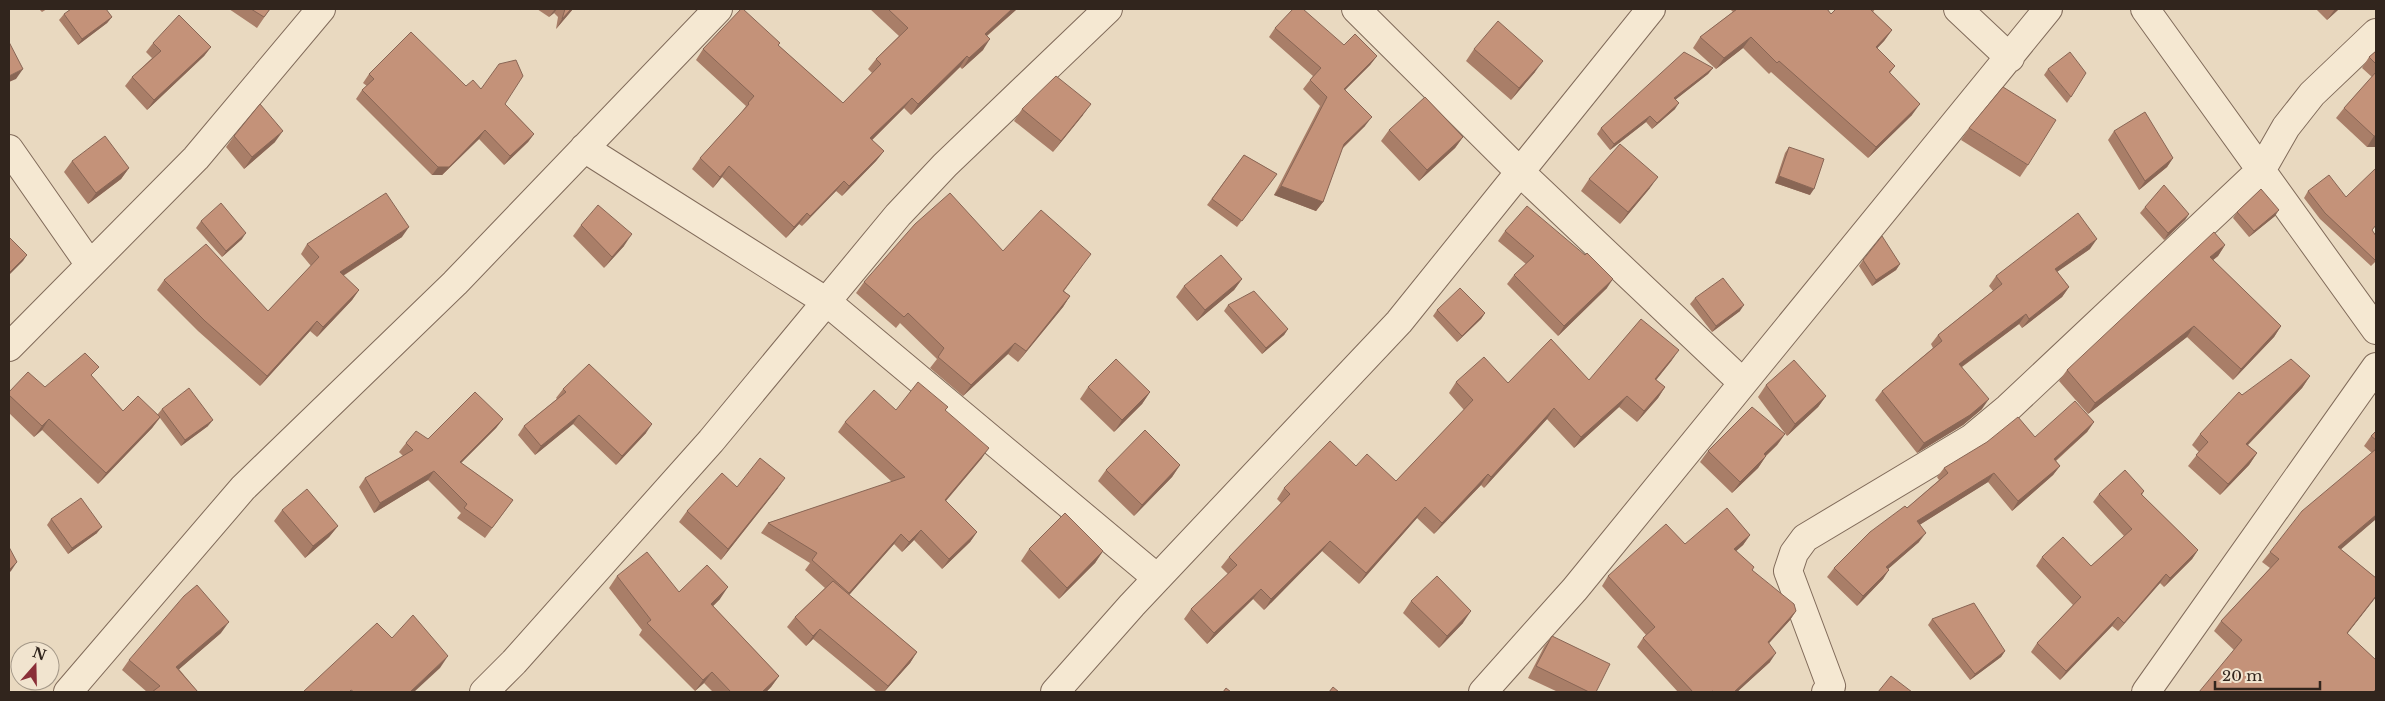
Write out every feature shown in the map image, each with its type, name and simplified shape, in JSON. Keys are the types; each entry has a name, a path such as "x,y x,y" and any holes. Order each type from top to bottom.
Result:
{"street":[{"path":"9,347 196,158 321,9"},
{"path":"68,692 243,488 455,283 718,9"},
{"path":"484,692 514,662 711,441 898,215 945,165 1108,9"},
{"path":"1356,9 1520,172 1743,383"},
{"path":"1055,692 1157,578 1399,322 1651,9"},
{"path":"1958,9 2010,58"},
{"path":"1482,692 1574,589 2010,58 2048,9"},
{"path":"2145,9 2262,169 2376,330"},
{"path":"1832,690 1788,571 1794,553 1805,538 1972,438 2008,408 2262,169 2286,127 2312,94 2376,33"},
{"path":"9,148 90,265"},
{"path":"584,148 827,302 1157,578"},
{"path":"2146,692 2376,367"}],"building":[{"path":"71,9 106,9 112,17 82,39 64,14"},
{"path":"251,9 270,9 264,17"},
{"path":"565,9 571,9 562,19"},
{"path":"741,9 843,103 881,64 876,59 908,28 888,9 1012,9 985,34 990,39 969,58 967,56 918,104 912,98 870,138 884,151 849,186 844,181 810,216 807,213 794,227 729,166 720,177 700,158 754,96 703,49"},
{"path":"1293,9 1303,9 1344,45 1355,34 1377,56 1344,89 1372,117 1344,144 1323,202 1281,186 1327,97 1310,80 1321,68 1275,28"},
{"path":"1737,9 1827,9 1831,14 1836,9 1873,9 1871,10 1892,30 1876,47 1895,66 1889,72 1920,104 1876,147 1779,61 1777,63 1751,37 1724,58 1700,37"},
{"path":"179,15 211,47 154,100 132,77 161,51 153,43"},
{"path":"1498,21 1543,61 1519,88 1474,49"},
{"path":"411,32 466,86 473,80 481,89 499,64 516,60 523,76 505,104 534,134 510,156 485,130 449,167 438,167 362,90 374,79 369,74"},
{"path":"9,42 23,69 9,76"},
{"path":"2376,51 2376,64 2369,57"},
{"path":"1684,52 1713,68 1674,98 1679,103 1657,123 1650,116 1614,144 1601,128"},
{"path":"2070,52 2086,73 2071,97 2048,69"},
{"path":"2376,72 2376,136 2374,136 2344,108"},
{"path":"1056,76 1091,104 1061,141 1022,109"},
{"path":"2003,87 2056,120 2028,165 1969,128"},
{"path":"1425,97 1463,137 1427,170 1389,130"},
{"path":"260,104 283,131 252,157 234,136"},
{"path":"2145,112 2173,158 2145,181 2114,131"},
{"path":"105,136 129,168 96,193 72,161"},
{"path":"1620,144 1658,177 1628,212 1589,179"},
{"path":"1789,147 1824,159 1814,189 1779,176"},
{"path":"1244,155 1277,174 1242,221 1212,199"},
{"path":"2376,168 2376,225 2372,230 2376,236 2375,260 2325,213 2308,191 2329,175 2346,197"},
{"path":"2164,185 2189,214 2168,233 2145,207"},
{"path":"2261,189 2279,210 2254,231 2237,212"},
{"path":"386,193 409,227 340,272 359,290 323,327 317,321 267,376 205,321 164,280 206,244 268,311 319,257 307,244"},
{"path":"950,193 1003,251 1041,210 1091,254 1063,291 1070,296 1026,351 1015,343 971,385 938,357 944,348 908,313 904,317 864,282 915,224"},
{"path":"221,203 246,233 226,251 201,221"},
{"path":"598,205 632,234 612,257 581,225"},
{"path":"1527,206 1585,255 1587,253 1613,279 1564,326 1514,275 1534,256 1505,231"},
{"path":"2078,213 2097,239 2055,269 2069,287 2029,319 2026,314 1959,364 1989,399 1970,415 1924,443 1882,391 1942,341 1938,335 2002,284 1996,276"},
{"path":"2214,232 2225,245 2210,257 2281,326 2241,369 2194,326 2095,403 2067,370"},
{"path":"1882,236 1900,264 1876,280 1863,260"},
{"path":"9,237 27,255 9,273"},
{"path":"1221,255 1242,279 1205,310 1184,286"},
{"path":"1723,278 1744,305 1716,326 1695,298"},
{"path":"1460,288 1485,313 1462,336 1437,310"},
{"path":"1254,291 1288,329 1266,348 1228,305"},
{"path":"1641,319 1679,350 1655,379 1665,387 1644,411 1627,396 1581,437 1554,408 1491,477 1488,474 1442,523 1425,507 1366,573 1330,541 1271,599 1261,589 1214,633 1191,609 1237,565 1229,557 1290,494 1284,488 1330,441 1356,466 1367,454 1396,481 1473,400 1456,382 1484,357 1508,383 1551,339 1589,380"},
{"path":"85,353 99,367 91,375 123,411 138,396 160,417 106,473 49,419 42,426 9,395 9,392 28,372 45,387"},
{"path":"1116,359 1150,392 1122,420 1088,387"},
{"path":"2291,359 2310,376 2246,444 2257,453 2228,484 2196,455 2208,442 2200,434 2239,392 2242,395"},
{"path":"1794,360 1826,396 1795,424 1766,385"},
{"path":"589,364 652,424 622,456 579,415 541,446 524,426 566,392 563,389"},
{"path":"918,382 948,407 945,410 989,448 945,500 977,532 949,559 921,530 909,542 901,534 849,593 812,560 817,553 768,523 905,477 845,422 874,390 896,410"},
{"path":"189,388 213,420 185,440 162,409"},
{"path":"475,392 503,419 460,462 513,500 492,528 464,508 467,504 434,471 380,503 365,478 413,450 406,443 416,431 428,439"},
{"path":"2075,401 2094,422 2054,459 2060,466 2018,501 1994,473 1917,521 1926,533 1886,567 1889,570 1863,596 1834,568 1870,532 1905,506 1907,508 1948,473 1944,468 1987,442 2018,417 2035,437"},
{"path":"1752,407 1785,434 1764,454 1766,456 1740,482 1708,451"},
{"path":"1145,430 1180,465 1142,505 1106,470"},
{"path":"2376,431 2376,440 2371,436"},
{"path":"2376,449 2376,515 2338,547 2376,578 2376,596 2347,633 2376,660 2376,689 2373,692 2199,692 2242,640 2221,621 2279,559 2270,552 2302,511"},
{"path":"760,458 785,478 728,549 687,511 722,473 737,487"},
{"path":"2125,470 2144,491 2141,494 2198,550 2170,578 2166,574 2124,623 2118,617 2066,671 2037,643 2081,597 2042,557 2063,537 2091,566 2132,529 2099,494"},
{"path":"307,489 338,526 313,546 282,510"},
{"path":"81,498 102,527 72,548 51,519"},
{"path":"1727,508 1750,535 1734,549 1754,567 1752,570 1794,604 1796,611 1768,642 1776,653 1734,692 1693,692 1643,638 1655,627 1608,576 1666,524 1685,544"},
{"path":"1065,513 1103,551 1067,588 1029,549"},
{"path":"9,547 17,562 9,570"},
{"path":"647,552 679,592 707,565 728,587 711,604 779,676 762,692 731,692 712,672 703,680 647,623 651,620 617,576"},
{"path":"1437,576 1471,611 1447,636 1411,601"},
{"path":"833,581 917,652 888,686 820,629 813,636 795,617"},
{"path":"197,585 229,622 176,667 198,692 152,692 160,686 129,660 184,596"},
{"path":"1974,603 2005,651 1975,674 1932,619"},
{"path":"413,615 448,656 410,692 354,692 351,690 349,692 303,692 377,623 392,638"},
{"path":"1552,636 1610,664 1596,692 1589,692 1536,666"},
{"path":"1891,676 1912,692 1878,692"},
{"path":"1333,687 1339,692 1329,692"},
{"path":"1226,688 1231,692 1223,692"}]}
